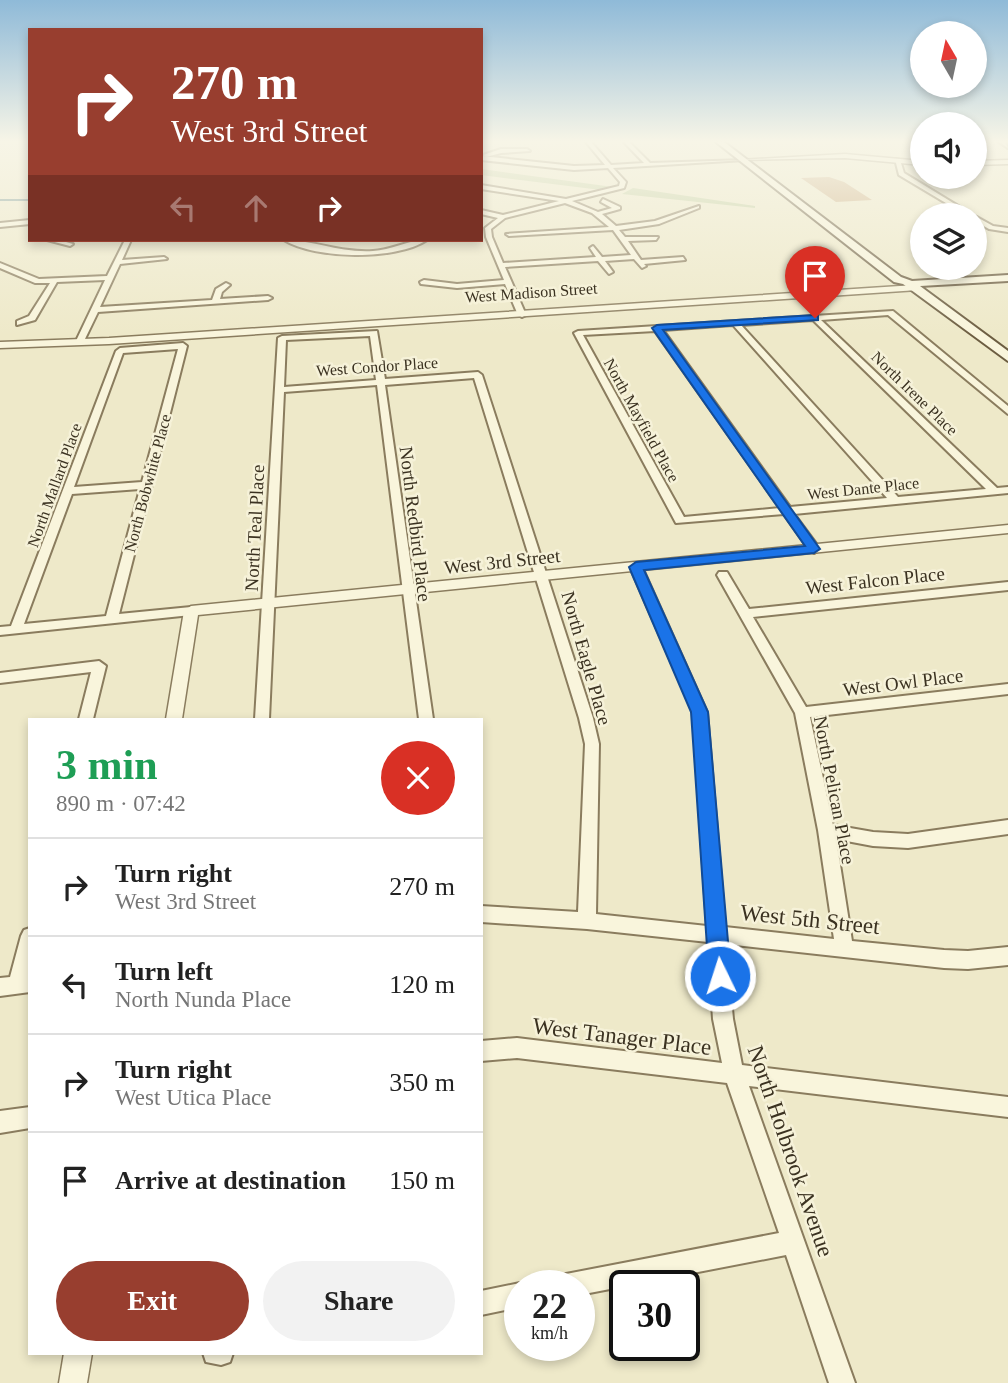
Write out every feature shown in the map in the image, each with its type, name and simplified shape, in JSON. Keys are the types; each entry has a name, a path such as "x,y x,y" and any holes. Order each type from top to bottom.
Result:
{"main road":[{"path":"804,207 898,279 1008,357"},
{"name":"West Madison Street","path":"910,285 1008,280"}],"street":[{"path":"521,312 501,265 485,237 489,226 503,217 548,207"},
{"path":"578,207 596,214 614,229 639,262"},
{"path":"596,214 618,208 615,207"},
{"path":"509,234 584,233 649,225 697,207"},
{"path":"483,212 503,217"},
{"path":"0,225 28,222"},
{"path":"19,223 20,227 28,231"},
{"path":"987,226 1008,230"},
{"path":"622,239 656,238"},
{"path":"60,242 70,244"},
{"path":"81,340 127,242"},
{"path":"293,242 328,252 359,254 399,250 419,242"},
{"path":"593,248 610,271"},
{"path":"118,262 164,259"},
{"path":"501,265 543,266 601,259 639,262 683,259"},
{"path":"0,265 38,281 111,278"},
{"path":"20,323 32,318 54,282"},
{"path":"424,282 457,286 508,282"},
{"path":"215,303 219,291 226,285"},
{"name":"West Madison Street","path":"0,345 910,285"},
{"path":"95,310 268,298"},
{"path":"657,328 890,313 1008,411"},
{"name":"North Irene Place","path":"815,318 994,491"},
{"path":"735,323 895,500"},
{"path":"657,328 814,549"},
{"name":"North Mayfield Place","path":"657,328 578,333 680,521"},
{"name":"North Redbird Place","path":"282,338 374,332 426,718"},
{"name":"North Teal Place","path":"262,718 282,338"},
{"name":"North Mallard Place","path":"16,629 120,351 183,346"},
{"name":"North Bobwhite Place","path":"111,620 183,346"},
{"name":"West Condor Place","path":"279,390 478,375"},
{"name":"North Eagle Place","path":"478,375 592,744 587,921"},
{"path":"69,491 146,485"},
{"name":"West Dante Place","path":"680,521 1008,490"},
{"name":"West 3rd Street","path":"0,631 1008,529"},
{"name":"North Holbrook Avenue","path":"636,567 700,712 723,1019 734,1073 842,1383"},
{"name":"North Pelican Place","path":"723,575 802,713 826,831 844,947"},
{"name":"West Falcon Place","path":"747,613 1008,586"},
{"path":"174,718 191,611"},
{"path":"0,678 99,666 86,718"},
{"name":"West Owl Place","path":"802,713 1008,689"},
{"path":"826,831 873,839 908,841 1008,827"},
{"name":"West 5th Street","path":"483,915 717,933 956,959 1008,956"},
{"path":"16,985 28,943"},
{"name":"West Tanager Place","path":"483,1051 517,1048 1008,1107"},
{"path":"0,1122 28,1117"},
{"path":"595,1280 794,1242"},
{"path":"483,1303 504,1298"},
{"path":"73,1383 78,1355"}],"route":[{"path":"720,976 700,712 636,567 814,549 657,328 815,318"}]}
